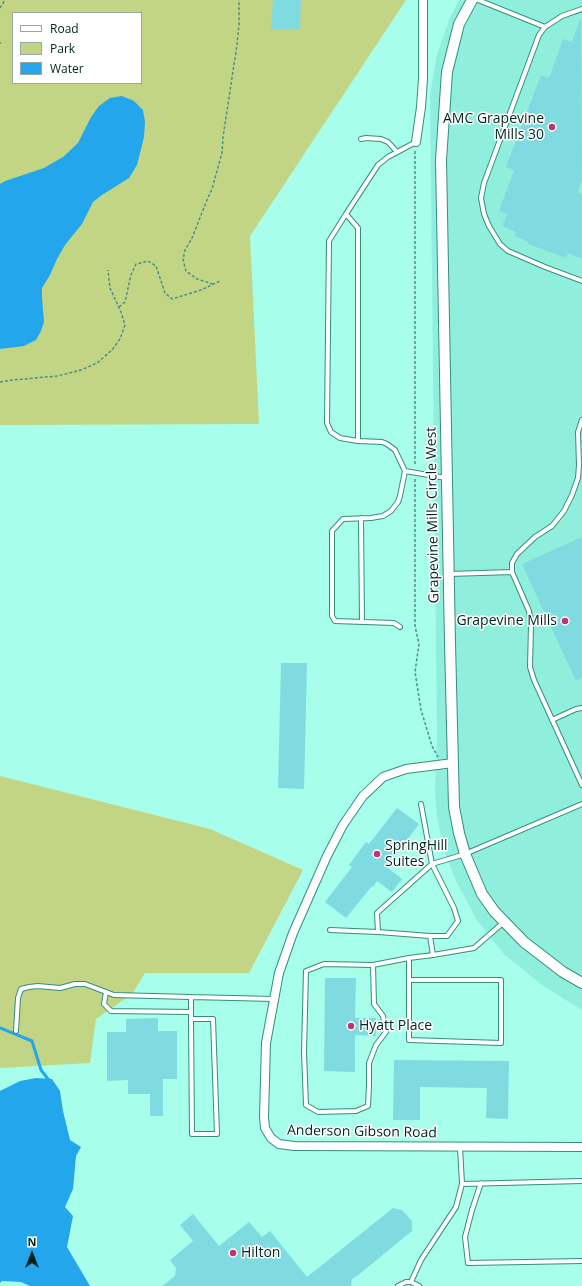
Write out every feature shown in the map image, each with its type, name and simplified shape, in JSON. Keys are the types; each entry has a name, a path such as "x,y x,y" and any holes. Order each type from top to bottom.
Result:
{"street":[{"path":"414,143 422,106 422,0"},
{"name":"Grapevine Mills Circle West","path":"472,0 459,24 448,72 441,160 446,478 454,807 465,854 482,894 494,911 524,942 563,972 582,983"},
{"name":"Anderson Gibson Road","path":"453,763 406,769 383,777 363,796 343,825 293,932 279,973 266,1043 264,1082 265,1128 270,1138 279,1144 294,1146 582,1147"}],"lane":[{"path":"478,0 544,27"},
{"path":"582,9 562,16 544,27 539,35 497,152 484,183 481,198 484,214 494,235 500,244 508,251 582,281"},
{"path":"361,139 381,139 388,142 397,152"},
{"path":"400,627 394,623 335,621 332,616 332,531 342,519 383,516 391,511 398,502 405,471 394,450 387,444 382,442 340,438 331,432 328,423 329,241 378,164 414,143"},
{"path":"346,214 358,228 358,440"},
{"path":"582,420 578,432 578,474 572,495 564,511 552,526 535,537 517,554 512,563 512,572 529,611 530,667 534,680 582,786"},
{"path":"405,471 446,478"},
{"path":"361,518 362,622"},
{"path":"448,574 512,572"},
{"path":"552,720 576,709 582,708"},
{"path":"330,930 447,936 458,921 454,908 432,864 422,804"},
{"path":"378,932 377,913 432,864 465,854 582,804"},
{"path":"373,965 374,1004 383,1016 386,1032 376,1045 369,1063 368,1106 356,1111 318,1112 306,1105 304,1052 306,971 324,964 373,965 474,948 504,922"},
{"path":"430,936 433,955"},
{"path":"409,980 501,980 502,1043 409,1040 409,980 410,958"},
{"path":"16,1031 18,998 21,989 29,986 60,988 75,984 84,984 114,995 274,999"},
{"path":"106,992 104,1004 111,1011 191,1012"},
{"path":"190,997 192,1134 217,1134 213,1019 191,1019"},
{"path":"411,1282 420,1260 456,1208 462,1184 460,1146"},
{"path":"462,1184 582,1181"},
{"path":"481,1183 465,1237 468,1263 582,1261"},
{"path":"398,1286 406,1282 411,1282 419,1286"}],"path":[{"path":"0,8 5,0"},
{"path":"213,284 197,279 186,271 183,259 185,250 192,238 212,189 222,153 223,136 237,45 239,0"},
{"path":"414,143 415,626 419,644 415,672 422,710 432,746 440,764"},
{"path":"119,308 124,302 131,275 136,264 148,261 156,266 165,293 172,299 201,290 220,281"},
{"path":"0,382 57,376 81,370 97,363 112,350 120,339 125,325 110,288 108,270"}],"shaded area":[{"path":"459,0 582,0 582,1010 542,985 504,954 477,920 456,881 444,850 437,817 435,792 437,737 430,95 437,54 450,18"}],"green space":[{"path":"0,0 406,0 250,236 259,424 0,425"},
{"path":"0,776 210,829 303,870 249,973 145,973 132,994 96,1019 90,1063 0,1068"}],"water":[{"path":"122,96 134,101 143,110 145,122 144,137 137,165 129,178 93,202 82,224 65,245 42,288 44,322 36,340 24,346 0,349 0,184 44,168 63,157 78,143 91,117 99,106 110,98"},
{"path":"36,1078 52,1079 60,1091 70,1140 81,1147 76,1156 73,1189 65,1207 73,1216 67,1247 90,1286 30,1286 21,1282 2,1281 0,1283 0,1091 20,1081"}],"building":[{"path":"273,0 301,0 300,30 271,29"},
{"name":"AMC Grapevine Mills 30","path":"581,17 582,180 578,192 582,194 582,259 568,253 566,258 528,244 529,242 514,236 516,232 502,226 507,214 499,211 514,170 506,167 541,75 549,78 563,39 572,42"},
{"name":"Grapevine Mills","path":"582,537 582,678 576,681 522,564"},
{"path":"281,663 307,663 304,789 278,788"},
{"name":"SpringHill Suites","path":"397,808 419,824 389,864 390,865 388,868 402,879 392,892 377,881 346,918 325,902 352,867 349,865 366,842 369,844"},
{"name":"Hyatt Place","path":"325,978 356,978 355,1018 376,1018 376,1036 355,1035 355,1072 324,1071"},
{"path":"158,1018 158,1031 177,1031 177,1079 163,1079 163,1116 150,1116 150,1094 128,1094 128,1080 107,1081 107,1032 126,1032 126,1019"},
{"path":"394,1060 509,1061 508,1119 486,1118 487,1088 420,1087 420,1120 393,1120"},
{"name":"Hilton","path":"393,1208 402,1210 412,1221 412,1231 352,1279 351,1286 162,1286 175,1276 176,1268 170,1260 193,1241 180,1225 193,1214 219,1246 249,1222 262,1237 270,1231 307,1277"}],"waterway":[{"path":"0,1028 32,1041 41,1070 48,1079 46,1082"}],"place":[{"name":"AMC Grapevine Mills 30","path":"552,127"},
{"name":"Grapevine Mills","path":"565,621"},
{"name":"SpringHill Suites","path":"377,854"},
{"name":"Hyatt Place","path":"351,1026"},
{"name":"Hilton","path":"233,1253"}]}
